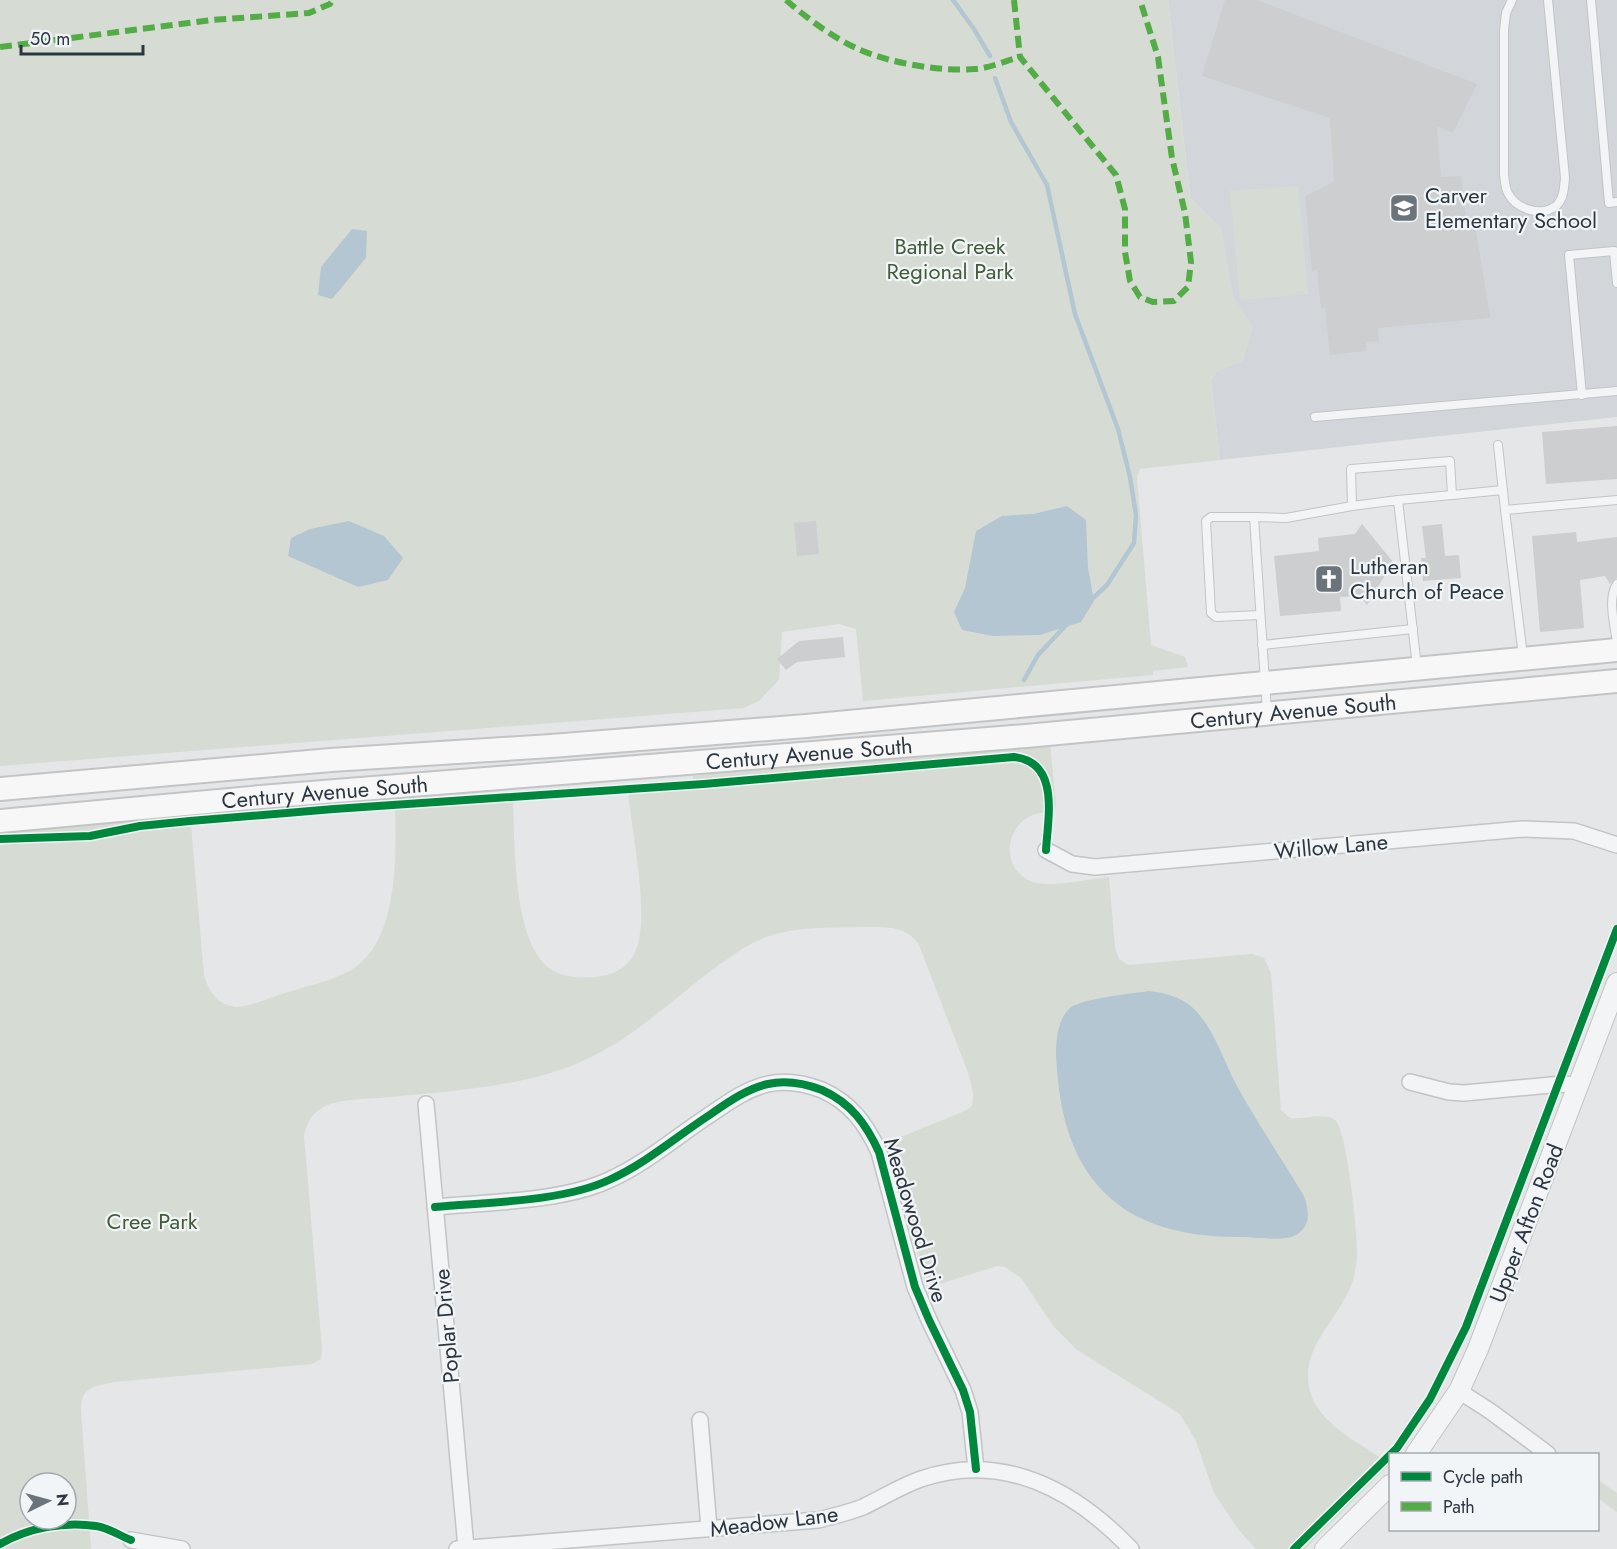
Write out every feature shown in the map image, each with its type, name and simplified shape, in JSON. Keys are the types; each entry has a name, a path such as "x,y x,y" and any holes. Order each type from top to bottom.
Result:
{"main road":[{"name":"Century Avenue South","path":"0,789 331,760 806,726 1617,650"},
{"name":"Century Avenue South","path":"0,821 273,796 819,754 1617,681"}],"street":[{"name":"Willow Lane","path":"1046,850 1071,864 1095,867 1522,829 1574,831 1617,845"},
{"name":"Upper Afton Road","path":"1417,1453 1459,1391 1496,1306 1617,983"},
{"path":"1410,1082 1449,1092 1464,1093 1562,1084 1578,1085"},
{"name":"Meadowood Drive","path":"435,1207 554,1196 608,1181 633,1167 731,1100 750,1090 770,1084 793,1083 815,1088 837,1097 856,1112 879,1152 915,1287 928,1320 963,1390 970,1412 976,1469"},
{"name":"Poplar Drive","path":"426,1104 461,1549"},
{"path":"1459,1391 1490,1411 1545,1453"},
{"path":"700,1420 709,1528"},
{"name":"Meadow Lane","path":"461,1549 818,1520 863,1507 921,1479 976,1469 1005,1472 1033,1480 1071,1498 1099,1517 1131,1549"},
{"path":"1325,1549 1389,1486"},
{"path":"130,1540 182,1549"}],"lane":[{"path":"1512,0 1506,13 1504,30 1504,175 1506,191 1512,200 1529,210 1539,210 1556,205 1561,198 1565,178 1548,0"},
{"path":"1591,0 1609,203 1617,202"},
{"path":"1582,394 1569,255 1614,251 1617,283"},
{"path":"1315,417 1617,391"},
{"path":"1498,445 1524,659"},
{"path":"1352,506 1350,471 1354,468 1450,461 1452,495"},
{"path":"1260,615 1216,617 1211,613 1206,521 1211,517 1286,518 1398,500 1503,490"},
{"path":"1398,500 1417,669"},
{"path":"1505,510 1617,500"},
{"path":"1254,517 1267,714"},
{"path":"1617,584 1613,590 1613,600 1617,643"},
{"path":"1262,645 1413,629"}],"shaded area":[{"name":"Carver Elementary School","path":"1168,0 1617,0 1617,417 1220,460"}],"green space":[{"name":"Battle Creek Regional Park","path":"0,0 1168,0 1190,197 1222,229 1233,296 1253,327 1243,361 1217,372 1211,381 1220,460 1140,469 1137,477 1151,645 1185,657 1188,667 1153,671 1153,675 863,701 856,629 839,624 782,632 779,680 759,701 744,708 0,766","holes":["352,229 366,258 332,298 340,245"]},
{"path":"1298,186 1308,294 1240,300 1230,191"},
{"name":"Cree Park","path":"1050,743 1056,805 1054,813 1038,813 1025,819 1016,829 1011,840 1010,853 1014,866 1022,876 1043,884 1109,877 1115,947 1119,959 1128,965 1252,954 1264,958 1271,973 1281,1110 1290,1118 1319,1116 1335,1120 1344,1142 1355,1222 1357,1253 1354,1276 1340,1308 1315,1347 1308,1375 1310,1391 1321,1413 1330,1422 1382,1459 1290,1549 1256,1549 1238,1529 1214,1493 1196,1441 1180,1414 1077,1350 1054,1327 1021,1278 1005,1267 997,1266 930,1287 915,1243 888,1142 965,1111 972,1106 973,1094 969,1075 919,945 914,938 887,927 810,929 771,935 749,945 720,964 623,1039 565,1068 541,1076 491,1086 344,1101 327,1105 317,1111 309,1121 304,1135 321,1359 312,1364 114,1382 90,1389 83,1396 81,1410 91,1549 0,1549 0,831 191,813 191,818 186,819 186,825 191,825 204,975 215,997 225,1004 237,1007 324,982 351,970 367,957 378,940 391,896 394,873 395,808 513,801 519,895 531,943 542,961 561,974 596,977 616,972 634,954 640,932 640,893 628,793 694,788 693,776"},
{"path":"1386,1463 1389,1465 1305,1549 1299,1549 1349,1502"},
{"path":"1599,1481 1617,1493 1617,1512 1599,1499"}],"water":[{"path":"352,229 367,231 366,258 332,299 318,295 321,267"},
{"path":"1067,506 1086,520 1088,568 1094,601 1081,622 1040,635 993,636 962,630 954,612 965,588 976,531 1002,516 1033,514"},
{"path":"349,521 384,536 403,558 388,580 358,587 288,556 291,538 310,529"},
{"path":"1149,991 1182,1000 1200,1015 1206,1024 1245,1100 1304,1196 1308,1211 1307,1220 1299,1233 1287,1238 1272,1239 1200,1235 1165,1227 1134,1215 1109,1197 1088,1173 1073,1144 1062,1110 1056,1062 1056,1045 1061,1020 1070,1008 1084,1002"}],"building":[{"path":"1225,0 1257,0 1477,84 1453,133 1437,126 1441,177 1461,176 1466,218 1474,217 1490,318 1378,328 1379,341 1366,342 1366,351 1330,355 1325,308 1321,309 1317,270 1312,271 1305,196 1334,182 1330,118 1202,76"},
{"path":"1617,426 1617,479 1546,484 1542,432"},
{"path":"816,521 819,554 797,556 794,523"},
{"name":"Lutheran Church of Peace","path":"1362,524 1393,562 1367,605 1360,596 1340,597 1341,611 1280,616 1274,556 1319,551 1318,538 1355,534"},
{"path":"1442,524 1445,556 1459,555 1461,578 1423,581 1421,558 1426,558 1422,526"},
{"path":"1576,532 1577,542 1617,537 1617,578 1610,584 1605,576 1580,580 1584,628 1540,632 1532,536"},
{"path":"843,637 845,657 797,662 786,670 777,659 799,641"}],"waterway":[{"path":"953,0 990,56"},
{"path":"995,78 1011,122 1047,185 1075,314 1118,429 1130,477 1136,515 1134,543 1107,585 1091,600"},
{"path":"1024,680 1038,655 1068,623"}],"marked path":[{"path":"0,47 212,20 309,13 330,4 333,0"},
{"path":"786,0 820,27 848,44 871,54 900,62 931,68 961,70 992,66 1020,57"},
{"path":"1014,0 1020,57 1116,175 1125,209 1125,252 1130,281 1140,297 1153,302 1174,301 1188,287 1191,262 1185,213 1172,158 1158,57 1140,0"}],"cycle path":[{"path":"0,839 90,836 140,826 190,821 704,784 1014,757 1029,761 1039,769 1045,780 1049,807 1046,850"},
{"path":"1392,1453 1430,1399 1466,1327 1617,929"},
{"path":"435,1207 524,1200 569,1193 590,1187 622,1174 722,1106 752,1089 782,1082 803,1084 822,1090 841,1101 856,1115 869,1132 879,1152 915,1287 963,1390 970,1412 976,1469"},
{"path":"1294,1549 1389,1456"},
{"path":"0,1544 34,1530 71,1524 100,1527 131,1540"}],"place":[{"name":"Carver Elementary School","path":"1404,208"},
{"name":"Lutheran Church of Peace","path":"1329,579"}]}
